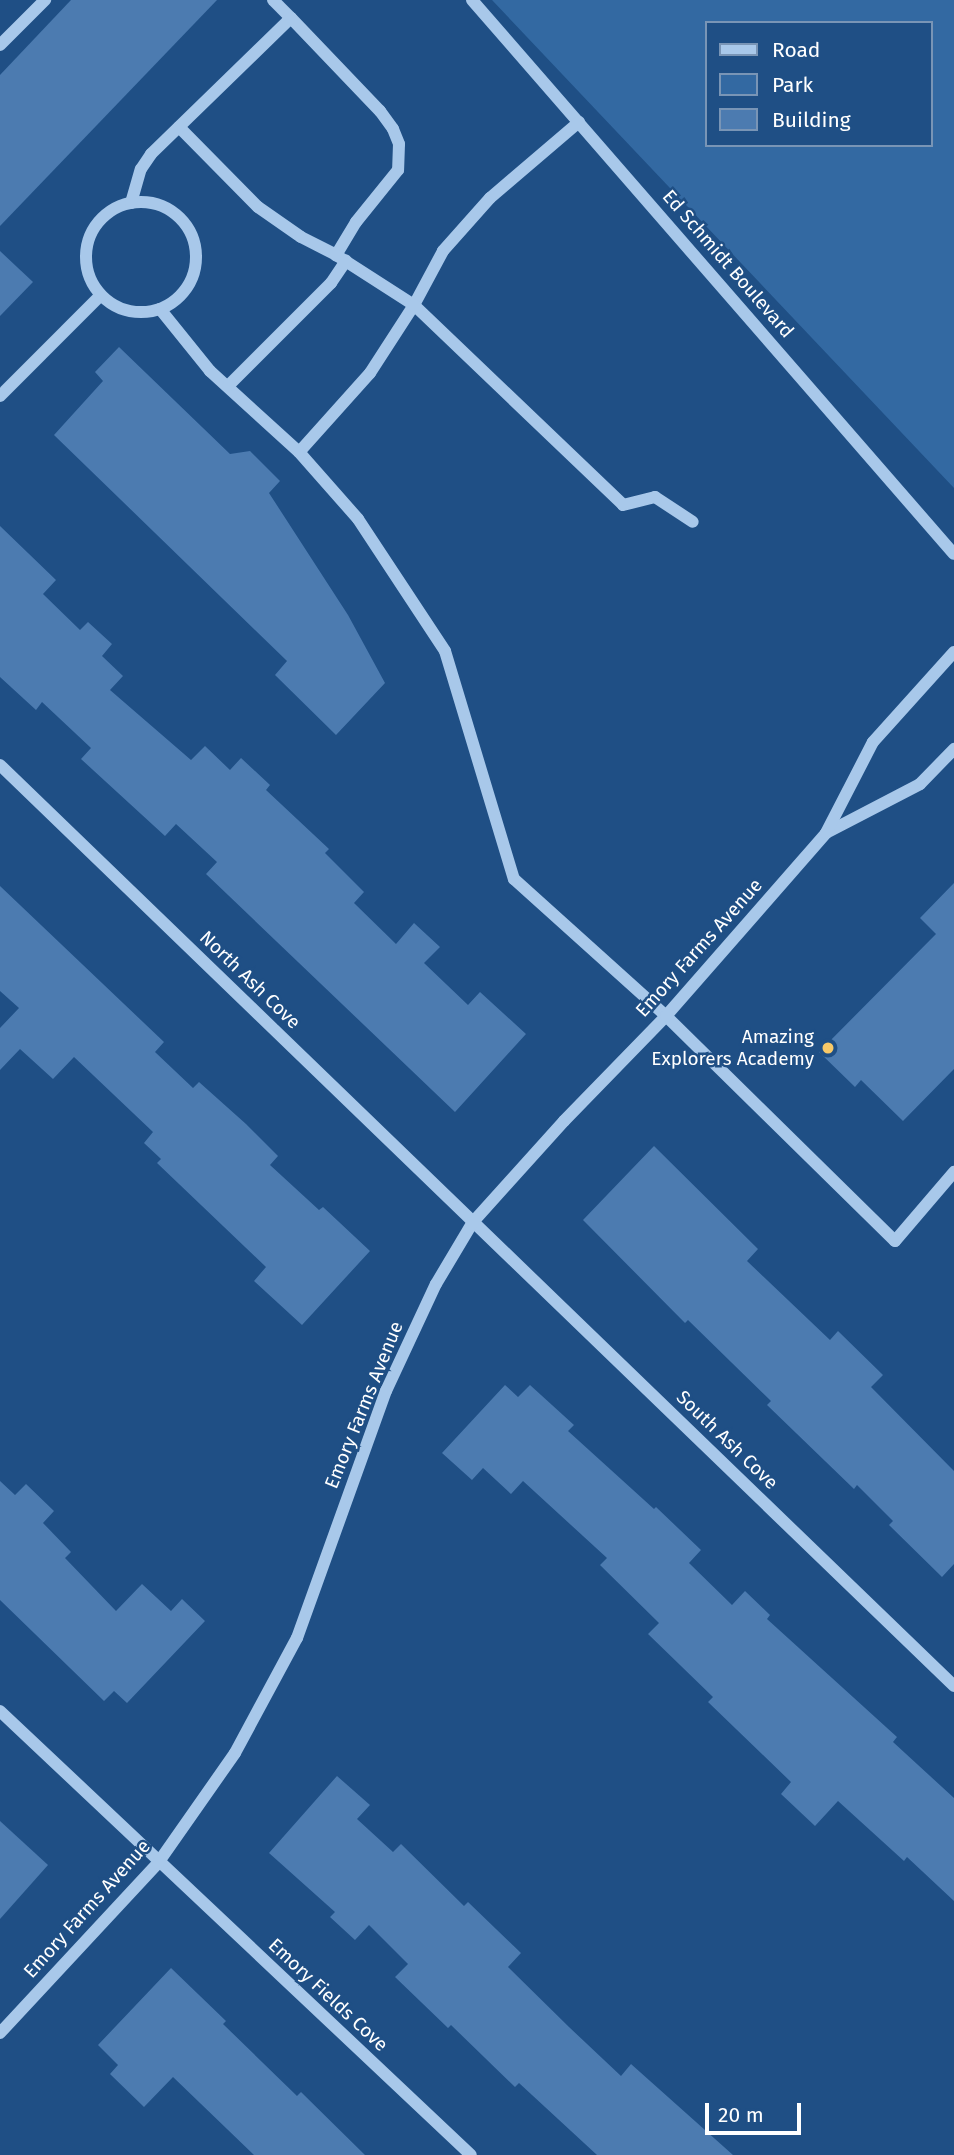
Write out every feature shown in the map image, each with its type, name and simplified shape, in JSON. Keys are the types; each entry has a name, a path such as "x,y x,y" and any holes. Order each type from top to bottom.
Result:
{"street":[{"path":"0,45 45,0"},
{"path":"228,386 331,283 356,222 398,170 399,144 393,129 380,111 273,0"},
{"name":"Ed Schmidt Boulevard","path":"472,0 954,554"},
{"path":"131,203 141,169 179,127 291,18"},
{"path":"299,452 370,373 414,305 443,251 490,198 579,122"},
{"path":"179,127 258,207 281,225 341,258 414,305 623,505 655,497 693,522"},
{"path":"131,203 159,204 176,213 188,227 195,243 197,261 193,280 183,295 160,310 132,313 115,307 100,296 90,280 86,263 87,244 94,227 107,214 131,203"},
{"path":"0,396 100,296"},
{"path":"160,310 184,342 299,452 358,519 445,651 514,879 666,1016 895,1241 954,1172"},
{"name":"Emory Farms Avenue","path":"0,2032 158,1863 235,1753 297,1638 386,1391 436,1284 473,1222 564,1121 666,1016 826,833 873,742 954,652"},
{"name":"Emory Farms Avenue","path":"826,833 919,784 954,749"},
{"name":"North Ash Cove","path":"0,765 473,1222"},
{"name":"South Ash Cove","path":"473,1222 954,1686"},
{"name":"Emory Fields Cove","path":"0,1711 158,1863 471,2155"}],"green space":[{"path":"492,0 954,0 954,488"}],"building":[{"path":"71,0 217,0 0,226 0,75"},
{"path":"0,251 33,282 0,316"},
{"path":"119,347 230,454 250,451 280,481 269,493 348,615 385,683 336,735 275,675 287,661 54,435 103,381 95,372"},
{"path":"0,526 56,580 43,594 80,630 88,622 112,644 102,656 123,676 110,690 191,760 205,746 230,770 241,758 270,785 266,790 329,849 325,853 364,892 354,903 396,944 414,923 440,947 424,963 468,1005 480,992 526,1034 455,1112 206,874 217,862 176,824 165,836 81,759 91,748 42,702 36,710 0,677"},
{"path":"954,883 954,1069 903,1121 861,1080 855,1087 819,1052 936,934 920,918"},
{"path":"0,886 164,1042 155,1052 193,1088 199,1082 246,1124 278,1156 270,1165 319,1210 323,1207 370,1251 302,1325 254,1281 266,1267 157,1163 161,1159 144,1143 153,1132 74,1057 53,1079 20,1049 0,1070 0,1028 19,1008 0,991"},
{"path":"654,1146 758,1249 747,1261 830,1340 838,1331 883,1375 871,1387 954,1471 954,1564 942,1577 889,1525 893,1521 857,1485 854,1489 767,1405 771,1401 688,1320 685,1323 583,1220"},
{"path":"505,1385 518,1397 530,1385 574,1425 568,1431 701,1550 689,1563 732,1605 745,1591 770,1615 767,1619 897,1737 893,1742 954,1798 954,1901 907,1857 904,1861 838,1801 815,1826 781,1794 791,1782 708,1702 713,1697 648,1634 659,1623 600,1565 607,1558 523,1481 511,1494 483,1468 472,1480 442,1453"},
{"path":"0,1481 15,1495 26,1484 54,1511 43,1523 71,1552 65,1558 116,1611 142,1584 171,1611 182,1599 205,1621 127,1703 114,1691 104,1701 0,1600"},
{"path":"337,1776 370,1805 357,1819 393,1852 401,1844 464,1906 468,1902 521,1953 508,1967 569,2027 621,2076 631,2064 733,2155 597,2155 519,2083 515,2087 451,2025 448,2028 395,1977 408,1964 369,1925 355,1940 330,1917 335,1912 269,1853"},
{"path":"0,1821 48,1865 0,1919"},
{"path":"171,1968 226,2021 223,2024 297,2096 301,2092 365,2155 254,2155 173,2077 144,2107 110,2074 118,2065 98,2045"}],"place":[{"name":"Amazing Explorers Academy","path":"828,1048"}]}
